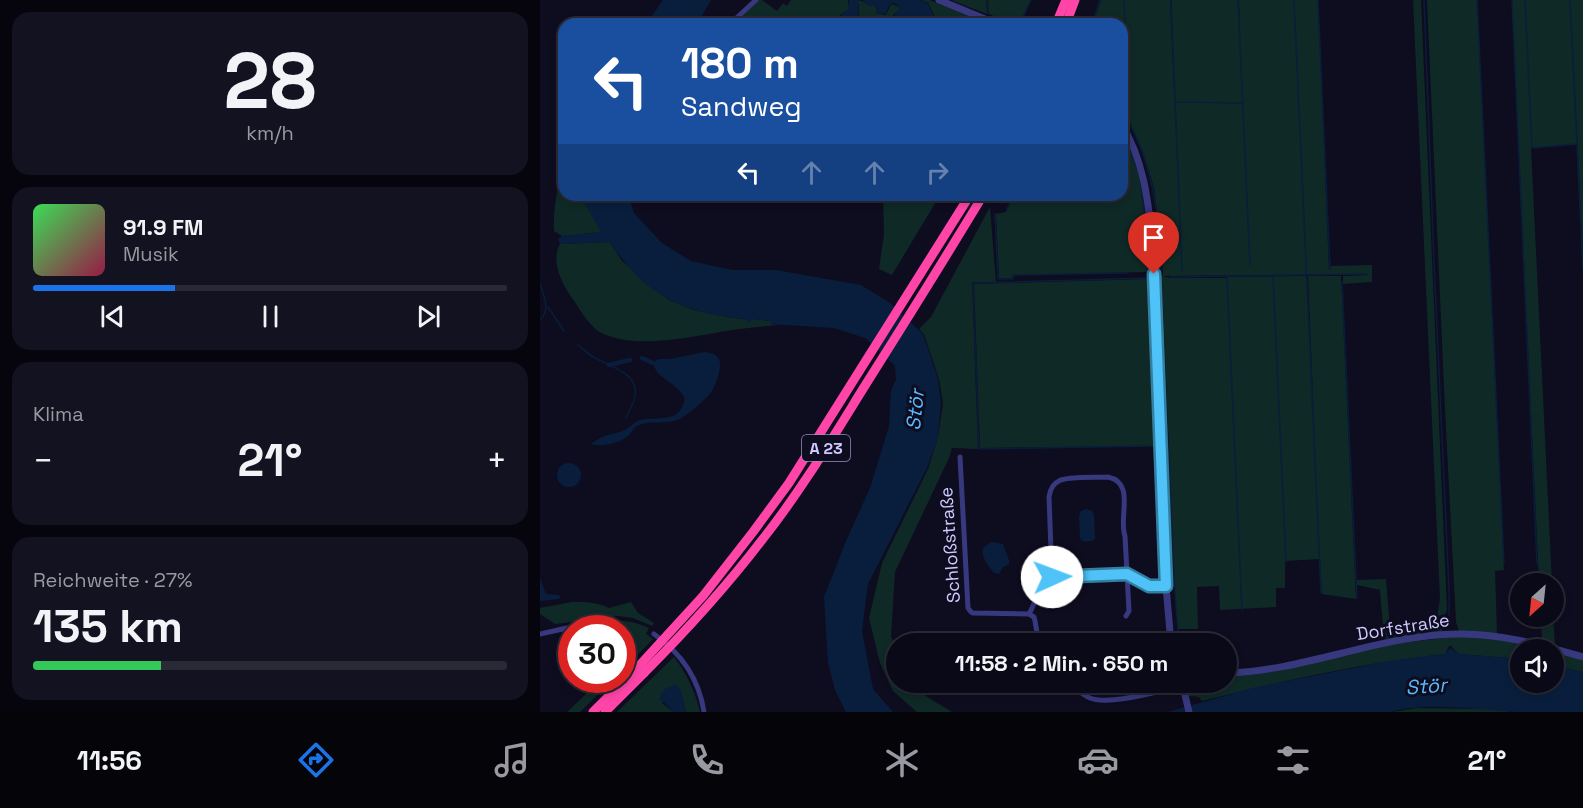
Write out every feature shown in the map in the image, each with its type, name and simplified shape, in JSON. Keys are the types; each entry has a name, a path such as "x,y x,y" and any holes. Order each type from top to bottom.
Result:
{"highway":[{"path":"1058,18 1066,0"},
{"path":"1068,18 1075,0"},
{"name":"A 23","path":"605,712 703,596 789,483 966,201"},
{"name":"A 23","path":"593,712 678,639 763,540 800,489 979,201"}],"street":[{"path":"736,18 756,0"},
{"path":"939,0 982,18"},
{"path":"1128,135 1142,173 1152,238 1166,586 1170,633"},
{"name":"Schloßstraße","path":"960,457 968,608 973,612 1029,614"},
{"path":"1052,577 1050,490 1055,483 1064,479 1114,478 1124,492 1122,525 1125,536 1129,610 1126,616"},
{"path":"1037,633 1034,617 1029,614 1035,602 1037,588 1045,579 1127,574 1149,586 1166,586"},
{"path":"540,634 558,630"},
{"path":"654,634 673,650 689,670 700,693 704,712"},
{"name":"Dorfstraße","path":"1237,672 1268,670 1393,642 1454,634 1518,640 1583,657"},
{"path":"1081,693 1088,698 1104,700 1145,693"},
{"path":"1185,693 1189,712"}],"green space":[{"path":"758,0 762,0 777,11 783,3 787,6 791,0 848,0 849,9 840,15 843,18 739,18"},
{"path":"921,0 930,0 973,18 934,18 928,3"},
{"path":"986,0 987,14 953,1"},
{"path":"988,0 1031,0 1020,18 998,18 989,14"},
{"path":"1101,0 1170,0 1176,135 1171,0 1238,0 1240,42 1239,0 1318,0 1329,270 1330,266 1372,265 1372,282 1343,284 1343,276 1367,274 1163,276 1227,278 1231,375 1227,277 1307,276 1315,444 1308,276 1341,276 1356,599 1322,594 1320,559 1285,561 1285,588 1276,588 1276,607 1220,610 1219,586 1197,587 1198,629 1178,629 1162,281 1159,276 1163,274 1154,188 1145,158 1128,117 1128,18 1095,18"},
{"path":"1413,0 1421,0 1447,610 1442,622 1442,632 1384,640 1380,590 1357,585 1356,580 1386,579 1390,629 1436,624 1440,599"},
{"path":"1427,0 1477,0 1504,570 1495,571 1497,634 1459,631 1456,622"},
{"path":"1512,0 1583,0 1583,260 1572,30 1577,144 1531,148 1552,573 1539,573"},
{"path":"858,1 871,6 873,4 877,8 876,13 886,15 892,4 900,7 892,18 859,18"},
{"path":"1128,147 1135,163 1143,197 1147,272 1013,275 1012,278 999,278 996,214 1006,212 1011,201 1128,201"},
{"path":"558,187 558,201 584,201 602,232 562,236 554,231"},
{"path":"883,201 936,201 892,275 879,269 884,234"},
{"path":"990,207 996,282 972,282 978,449 952,448 895,572 891,633 886,633 886,676 880,663 869,618 882,563 928,469 938,437 943,403 939,379 924,334 919,329 931,317"},
{"path":"610,242 622,261 669,300 694,310 750,321 752,319 770,321 770,324 779,325 658,341 625,340 598,331 566,289 558,270 556,257 560,244"},
{"path":"1147,279 1155,446 980,448 974,284"},
{"path":"572,602 586,602 609,608 631,602 638,613 654,623 652,626 636,619 636,615 558,615 558,624 555,624 540,614 540,608"},
{"path":"636,623 649,628 646,634 653,639 636,657"},
{"path":"1541,627 1554,627 1555,639 1542,639"},
{"path":"1462,636 1493,638 1510,641 1510,658 1459,654 1452,646 1449,646 1445,654 1323,673 1237,692 1237,674 1271,672 1392,644"},
{"path":"1564,653 1583,658 1583,672 1564,668"},
{"path":"674,657 690,683 700,712 686,712 680,689 662,703 674,712 617,712"},
{"path":"587,693 600,693 580,712 567,712"},
{"path":"895,693 921,693 952,712 917,712"},
{"path":"1188,693 1234,693 1202,701 1199,697 1189,696"},
{"path":"1417,708 1489,709 1513,712 1392,712"}],"water":[{"path":"663,0 711,0 700,18 650,18"},
{"path":"849,0 862,0 858,1 859,18 844,18 841,15 849,9"},
{"path":"862,0 920,0 928,4 933,18 893,18 900,7 896,4 892,3 889,6 886,14 876,13 878,8 873,4 871,6"},
{"name":"Stör","path":"583,201 630,201 634,213 662,243 691,261 732,270 776,270 861,285 890,303 923,334 938,379 941,403 938,437 927,468 868,584 862,631 873,689 893,712 846,712 835,690 828,663 824,597 870,488 889,426 891,390 896,380 895,366 865,338 834,328 770,324 770,321 753,319 749,323 746,319 703,312 685,306 652,289 623,261 610,242 560,244 558,239 562,236 601,232"},
{"path":"705,352 715,355 720,361 719,374 710,393 691,411 675,421 639,425 625,438 615,443 590,444 602,437 625,430 640,420 670,417 679,412 684,403 684,397 677,388 658,373 653,363 660,359"},
{"path":"569,463 574,464 580,470 580,480 574,486 569,487 564,486 558,480 557,475 558,470 564,464"},
{"path":"1086,509 1092,511 1094,515 1095,539 1087,542 1080,538 1079,516 1081,511"},
{"path":"992,542 1003,544 1009,560 1009,564 1002,568 999,574 994,573 983,556 984,548"},
{"path":"540,578 546,594 561,597 540,601"},
{"name":"Stör","path":"1450,648 1459,654 1510,658 1510,693 1564,693 1564,668 1583,672 1583,712 1518,712 1421,707 1390,712 1168,712 1256,687 1394,660 1445,654"},
{"path":"676,684 680,689 686,712 674,712 660,699 663,691"}],"waterway":[{"path":"987,0 988,14"},
{"path":"1022,18 1031,0"},
{"path":"1094,18 1100,0"},
{"path":"1124,0 1125,18"},
{"path":"1171,0 1182,271"},
{"path":"1238,0 1250,265"},
{"path":"1294,0 1321,593"},
{"path":"1318,0 1330,269"},
{"path":"1424,0 1449,624"},
{"path":"1477,0 1504,563"},
{"path":"1512,0 1537,564"},
{"path":"1525,0 1532,148 1577,144 1570,0"},
{"path":"1128,95 1129,119"},
{"path":"1176,102 1243,103"},
{"path":"1131,126 1142,151 1155,201 1161,271"},
{"path":"1577,145 1583,270"},
{"path":"1130,148 1135,163"},
{"path":"1140,179 1147,235 1148,271"},
{"path":"1006,211 1010,201"},
{"path":"995,214 998,279 1013,279 1013,275 1128,273"},
{"path":"1170,277 1367,274"},
{"path":"1273,276 1286,562"},
{"path":"1227,277 1242,611"},
{"path":"1148,278 1156,446 979,449 973,283 1148,278"},
{"path":"1342,282 1357,598"},
{"path":"540,284 546,307 540,320"},
{"path":"1161,286 1178,633"},
{"path":"548,307 564,331"},
{"path":"578,345 592,356 623,372 633,382 635,396 626,418"},
{"path":"642,358 653,363"},
{"path":"609,365 630,360"},
{"path":"1156,447 1161,582"}],"route":[{"path":"1052,577 1127,574 1149,586 1166,586 1154,274"}]}
